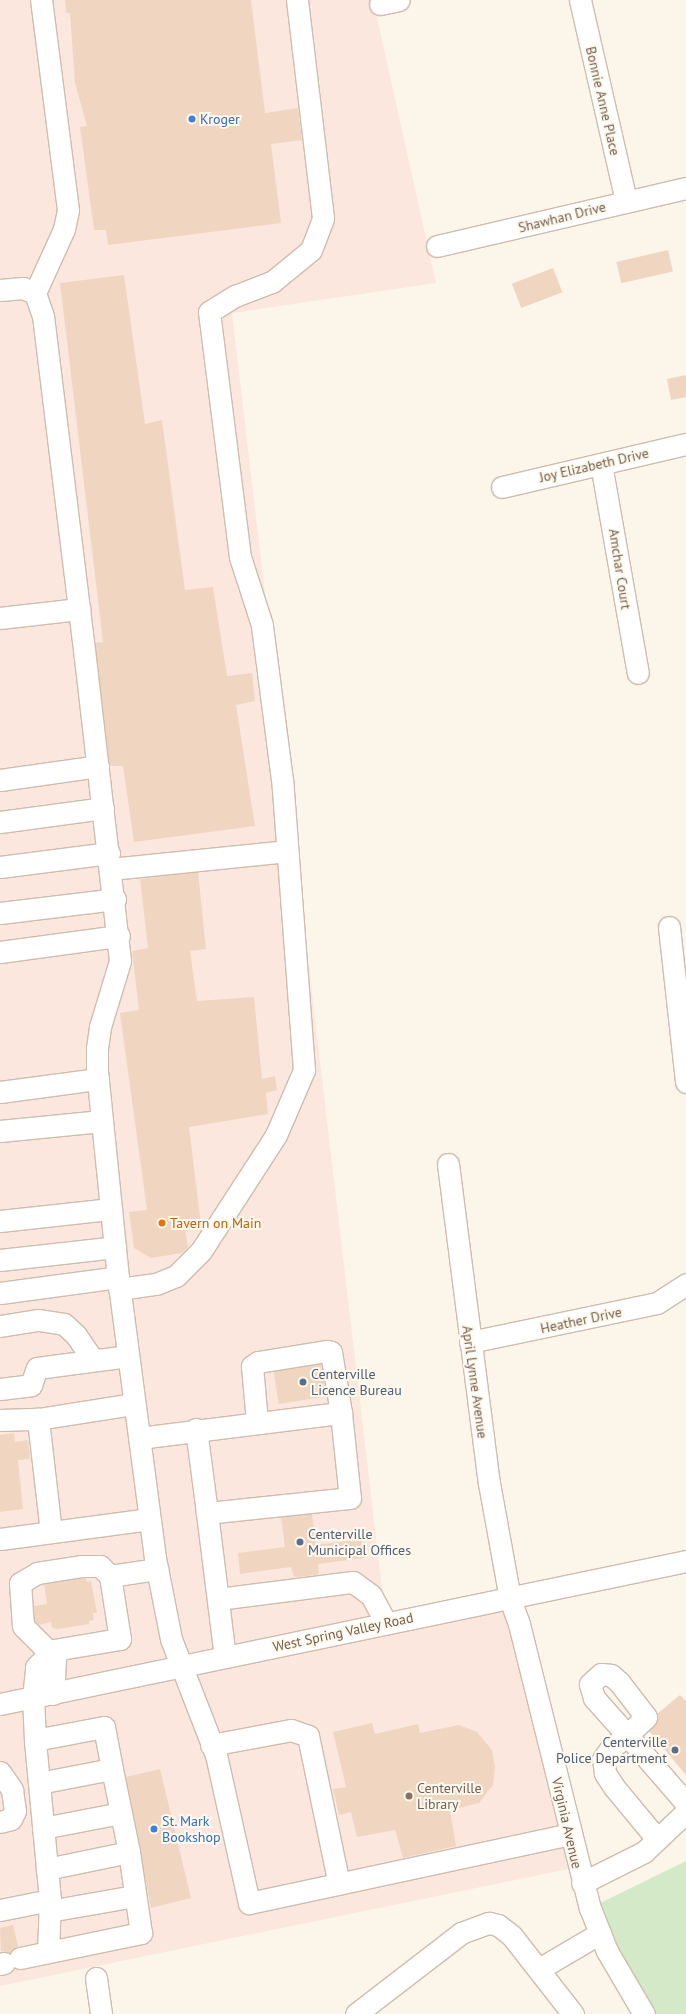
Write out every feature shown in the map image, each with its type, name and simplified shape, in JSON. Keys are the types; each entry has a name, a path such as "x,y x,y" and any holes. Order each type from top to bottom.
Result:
{"street":[{"path":"34,293 64,229 68,210 41,0"},
{"path":"0,1293 118,1283 156,1284 176,1276 201,1251 272,1141 295,1096 304,1070 286,852 282,780 262,625 240,557 208,312 235,296 272,282 311,250 323,218 297,0"},
{"name":"Bonnie Anne Place","path":"580,0 626,201"},
{"name":"Shawhan Drive","path":"437,246 686,188"},
{"path":"0,290 23,288 34,293 43,316 115,899 120,961 96,1048 118,1283 157,1570 162,1602 181,1668 211,1745 249,1903 571,1834"},
{"name":"Joy Elizabeth Drive","path":"502,487 686,444"},
{"name":"Amchar Court","path":"601,464 638,673"},
{"path":"0,618 79,609"},
{"path":"0,780 98,766"},
{"path":"0,822 103,808"},
{"path":"0,867 286,852"},
{"path":"0,913 115,899"},
{"path":"669,926 686,1082"},
{"path":"0,952 119,936"},
{"path":"0,1092 98,1079"},
{"path":"0,1131 102,1121"},
{"name":"April Lynne Avenue","path":"448,1164 497,1541 510,1599"},
{"path":"0,1221 111,1209"},
{"path":"0,1260 115,1247"},
{"name":"Heather Drive","path":"470,1342 657,1303 686,1284"},
{"path":"0,1326 38,1320 64,1324 76,1335 93,1360"},
{"path":"207,1513 350,1498 331,1352 327,1351 258,1362 252,1366 257,1422"},
{"path":"0,1390 31,1385 37,1368 128,1356"},
{"path":"0,1420 38,1419 134,1404"},
{"path":"139,1438 196,1429 340,1413"},
{"path":"38,1419 51,1532"},
{"path":"196,1429 225,1657"},
{"path":"0,1539 150,1519"},
{"name":"West Spring Valley Road","path":"0,1704 181,1668 225,1657 386,1623 510,1599 686,1561"},
{"path":"48,1952 50,1905 35,1740 33,1698 36,1667 48,1654 120,1639 110,1576 100,1566 82,1566 37,1573 20,1583 24,1626 48,1654 55,1659 53,1694"},
{"path":"110,1576 157,1570"},
{"path":"218,1599 353,1582 371,1595 386,1623"},
{"name":"Virginia Avenue","path":"510,1599 519,1624 582,1882 600,1933 624,1984 644,2014"},
{"path":"8,1962 48,1952 141,1933 134,1896 130,1852 104,1727 35,1740"},
{"path":"211,1745 291,1730 308,1736 339,1884"},
{"path":"657,1839 605,1773 603,1760 627,1735 686,1803"},
{"path":"39,1783 112,1769"},
{"path":"0,1772 12,1790 15,1811 11,1819 0,1822"},
{"path":"582,1882 644,1852 686,1812"},
{"path":"43,1828 121,1813"},
{"path":"47,1869 130,1852"},
{"path":"0,1910 134,1896"},
{"path":"356,2014 461,1932 477,1924 489,1922 506,1930 539,1969 573,2014"},
{"path":"539,1969 600,1933"},
{"path":"96,1978 101,2014"}],"shaded area":[{"path":"0,0 373,0 436,283 232,313 386,1623 510,1599 578,1867 0,1986"}],"green space":[{"path":"686,1861 686,2014 644,2014 590,1908"}],"building":[{"name":"Kroger","path":"65,0 251,0 265,113 298,108 302,140 271,144 281,223 108,245 106,230 94,230 80,127 87,126 75,83 70,13 66,13"},
{"path":"668,250 673,271 621,283 616,262"},
{"path":"553,268 562,292 521,308 512,284"},
{"path":"124,275 145,424 162,420 185,590 213,587 227,676 252,673 255,701 236,705 255,826 134,842 123,766 110,766 109,762 95,643 103,642 60,283"},
{"path":"686,375 686,397 671,400 667,379"},
{"path":"198,872 206,949 190,951 197,1001 254,997 262,1079 275,1076 277,1090 266,1093 268,1114 189,1127 201,1225 185,1229 188,1247 182,1253 151,1258 134,1248 129,1212 147,1210 120,1013 139,1010 132,951 148,948 140,879"},
{"name":"Centerville Licence Bureau","path":"321,1364 326,1397 279,1404 274,1372"},
{"path":"14,1433 15,1442 28,1440 30,1459 18,1460 23,1509 0,1512 0,1435"},
{"name":"Centerville Municipal Offices","path":"312,1514 316,1545 362,1539 364,1558 318,1564 319,1574 308,1576 294,1577 291,1567 240,1574 238,1553 285,1547 281,1517"},
{"path":"86,1578 87,1582 91,1581 97,1613 93,1613 94,1620 89,1621 89,1624 58,1629 52,1628 51,1622 39,1625 35,1621 34,1606 47,1604 44,1584"},
{"name":"Centerville Police Department","path":"680,1695 686,1701 686,1775 649,1731 657,1721 657,1714"},
{"name":"Centerville Library","path":"372,1723 375,1734 418,1724 420,1733 459,1725 477,1732 492,1750 495,1767 493,1785 479,1803 450,1810 456,1846 403,1858 395,1830 357,1837 351,1812 339,1815 333,1789 346,1787 333,1732"},
{"path":"160,1769 191,1898 151,1908 126,1777"},
{"path":"13,1925 18,1946 10,1953 1,1951 0,1928"}],"place":[{"name":"Kroger","path":"192,119"},
{"name":"Tavern on Main","path":"162,1223"},
{"name":"Centerville Licence Bureau","path":"303,1382"},
{"name":"Centerville Municipal Offices","path":"300,1542"},
{"name":"Centerville Police Department","path":"675,1750"},
{"name":"Centerville Library","path":"409,1796"},
{"name":"St. Mark Bookshop","path":"154,1829"}]}
